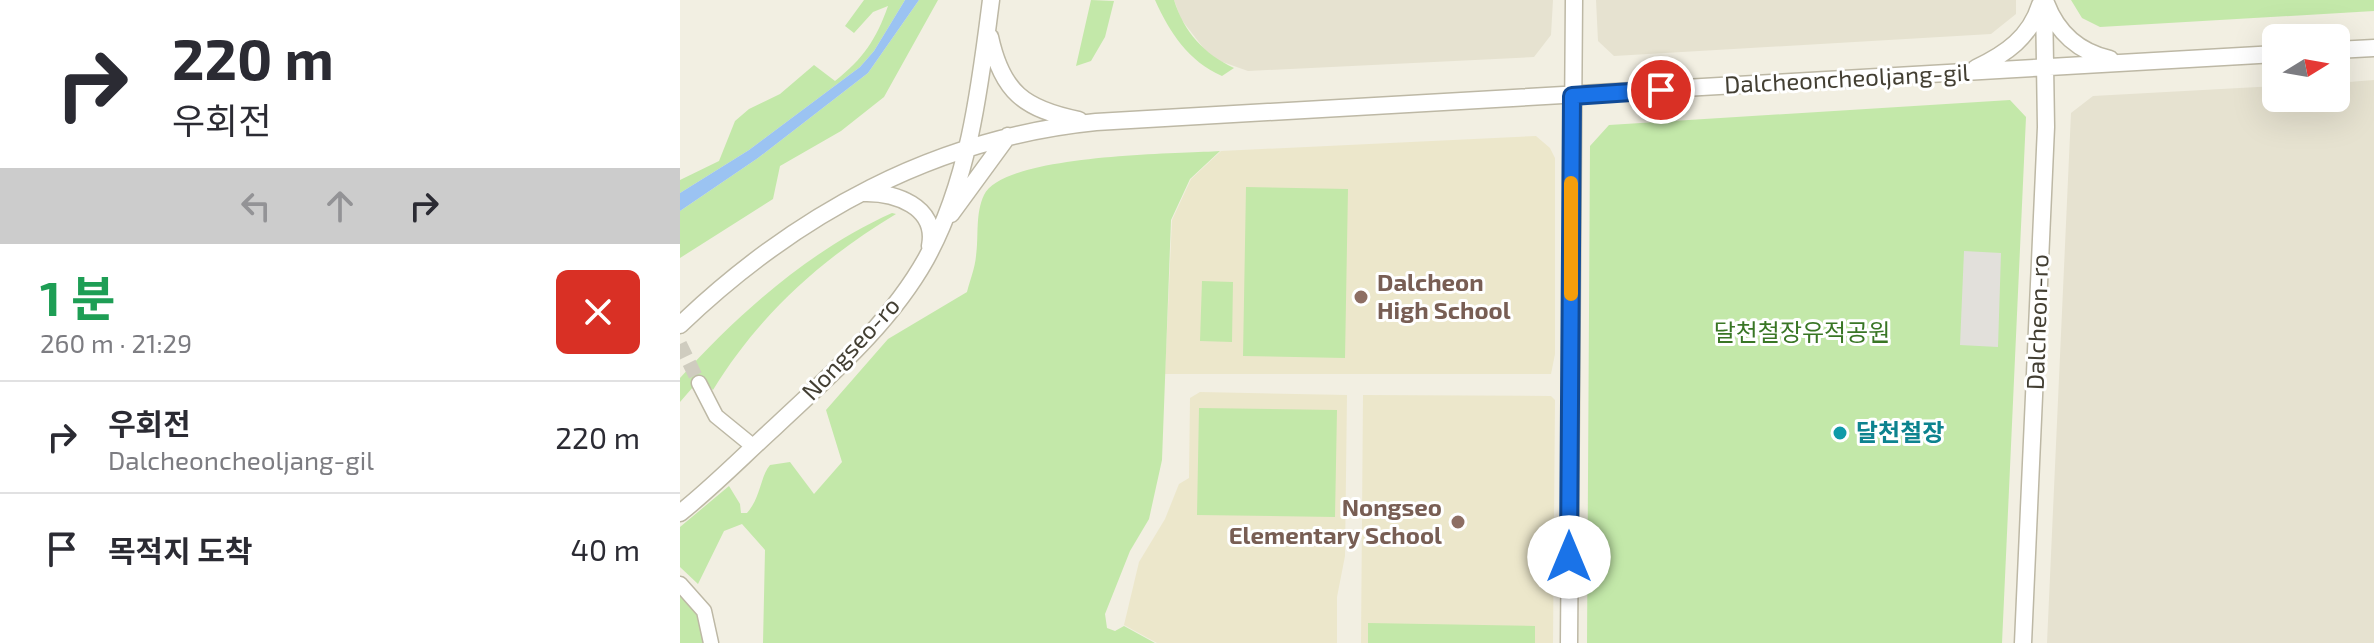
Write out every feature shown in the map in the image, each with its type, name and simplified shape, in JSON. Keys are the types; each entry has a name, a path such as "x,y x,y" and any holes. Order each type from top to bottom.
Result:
{"street":[{"name":"Nongseo-ro","path":"680,513 754,447 874,330 908,287 941,228 967,147 991,0"},
{"path":"1569,643 1574,0"},
{"path":"2043,0 2060,30 2081,48 2127,62"},
{"path":"1960,72 1986,63 2018,43 2034,21 2043,0"},
{"name":"Dalcheon-ro","path":"2023,643 2046,67 2043,0"},
{"path":"988,28 999,73 1009,89 1038,107 1096,122"},
{"path":"2350,49 2374,48"},
{"name":"Dalcheoncheoljang-gil","path":"1096,122 2262,55"},
{"path":"680,325 746,266 857,193 967,147 1008,136 1096,122"},
{"path":"941,228 1008,136"},
{"path":"857,193 896,196 920,210 930,230 929,251"},
{"path":"699,383 716,416 754,447"},
{"path":"680,584 704,611 711,643"}],"shaded area":[{"path":"1174,0 1553,0 1551,35 1534,57 1248,71 1217,60 1205,50 1181,19"},
{"path":"1596,0 2016,0 2016,14 1991,34 1614,56 1598,41"},
{"path":"2374,80 2374,643 2047,643 2071,113 2093,96 2262,87 2262,112 2350,112 2350,82"},
{"name":"Dalcheon High School","path":"1536,136 1550,148 1555,158 1555,354 1551,374 1165,374 1172,220 1191,179 1221,151"},
{"path":"1964,251 2001,253 1998,347 1960,345"},
{"path":"1200,392 1347,395 1345,556 1337,597 1337,643 1157,643 1124,625 1139,562 1165,519 1179,484 1189,478 1190,398"},
{"name":"Nongseo Elementary School","path":"1363,395 1551,396 1555,400 1553,643 1361,643"}],"green space":[{"path":"864,0 905,0 874,51 860,67 749,150 680,193 680,180 719,161 735,121 749,109 780,94 814,65 835,81 861,57 879,29 888,6 873,12 854,33 845,26"},
{"path":"919,0 938,0 884,97 841,131 780,166 773,199 680,258 680,211 758,158 868,73"},
{"path":"1091,0 1114,1 1105,37 1091,61 1076,66"},
{"path":"1155,0 1174,0 1183,22 1196,41 1234,68 1222,76 1199,62 1181,45"},
{"path":"2071,0 2374,0 2374,11 2100,27 2082,18"},
{"name":"달천철장유적공원","path":"2010,100 2026,117 2002,643 1587,643 1590,146 1609,125"},
{"path":"1220,151 1190,179 1171,220 1162,460 1149,519 1130,551 1105,614 1107,628 1115,631 1124,626 1155,643 763,643 765,550 742,524 724,531 698,584 680,567 680,527 729,486 740,504 741,513 747,513 770,465 790,462 814,494 842,462 826,410 888,339 967,292 975,260 981,202 998,181 1023,171 1093,159"},
{"path":"1246,187 1348,189 1345,358 1243,356"},
{"path":"892,213 896,214 842,250 771,313 713,390 700,379 680,402 680,378 752,307 833,245"},
{"path":"1202,281 1233,282 1232,342 1200,341"},
{"path":"1199,408 1337,410 1335,517 1197,515"},
{"path":"680,594 700,615 705,643 680,643"},
{"path":"1368,623 1535,626 1535,643 1368,643"}],"water":[{"path":"905,0 919,0 868,73 758,158 680,211 680,193 749,150 860,67 874,51"}],"tunnel":[{"path":"680,344 699,383"}],"slow traffic":[{"path":"1571,183 1571,294"}],"place":[{"name":"Dalcheon High School","path":"1361,297"},
{"name":"달천철장","path":"1840,433"},
{"name":"Nongseo Elementary School","path":"1458,522"}],"route":[{"path":"1569,557 1572,96 1661,90"}]}
